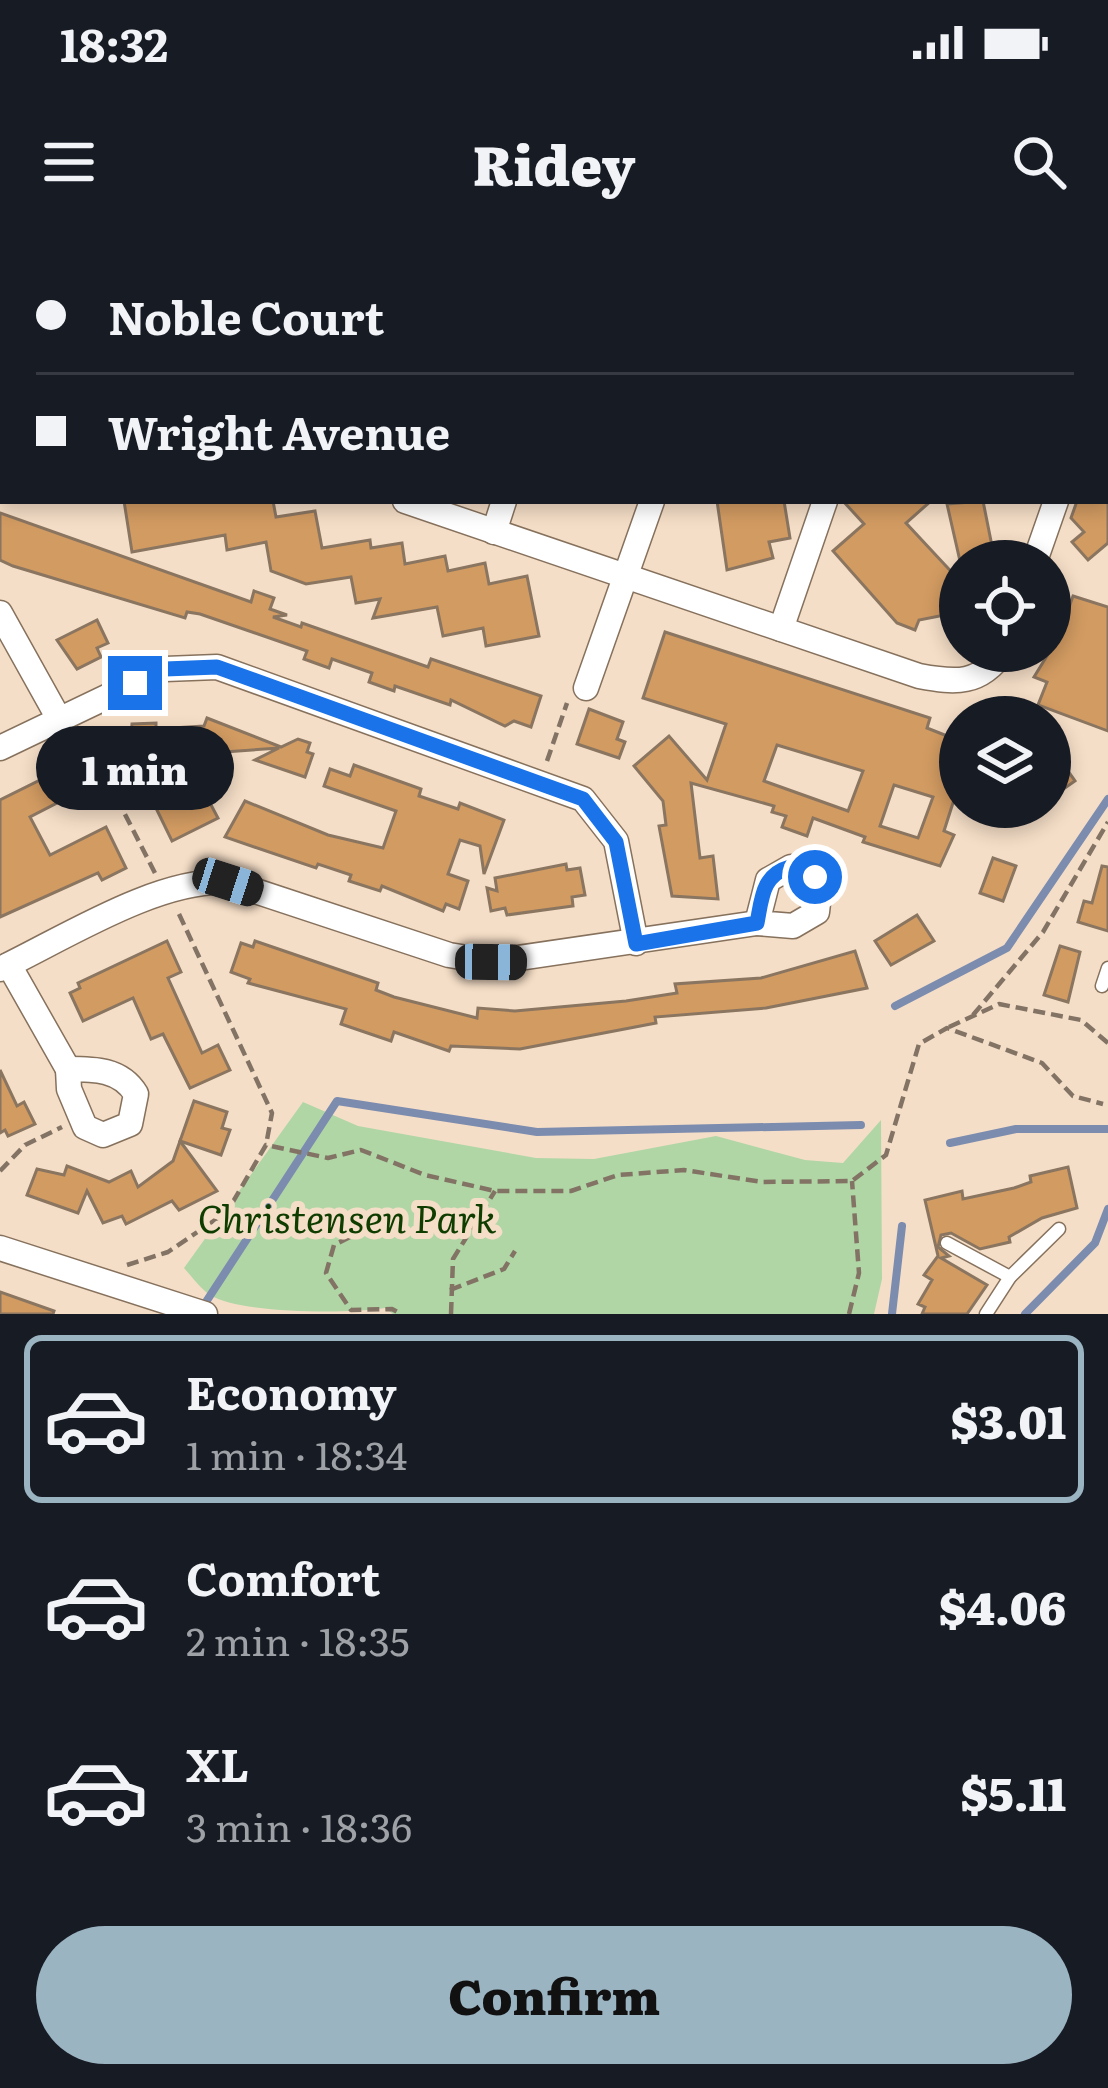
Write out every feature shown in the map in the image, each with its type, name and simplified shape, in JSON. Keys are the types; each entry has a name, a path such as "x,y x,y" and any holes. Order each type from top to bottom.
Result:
{"street":[{"path":"414,504 919,676 958,683 983,672"},
{"path":"494,532 503,504"},
{"path":"586,688 651,504"},
{"path":"781,629 824,504"},
{"path":"1042,540 1055,504"},
{"path":"0,613 66,716"},
{"path":"0,748 165,669 217,667 541,780 583,799 603,818 616,842 636,944"},
{"path":"68,1069 114,1074 136,1094 135,1115 122,1131 103,1135 79,1119 68,1069 5,967 168,891 207,881 228,882 449,955 491,962 757,923"},
{"path":"0,1249 205,1314"}],"lane":[{"path":"1102,986 1108,968"},
{"path":"986,1314 1010,1277 1059,1229"},
{"path":"947,1243 1010,1277"}],"path":[{"path":"541,780 573,688 586,688"},
{"path":"66,716 146,861 168,891 272,1113 266,1145 227,1212 168,1252 129,1262 116,1285"},
{"path":"974,1015 1042,932 1108,822"},
{"path":"266,1145 328,1158 361,1150 425,1175 495,1191 571,1191 618,1175 684,1170 762,1182 852,1180 886,1155 919,1044 947,1028 999,1004 1081,1020 1108,1042"},
{"path":"947,1028 1042,1064 1073,1096 1103,1103"},
{"path":"0,1172 25,1145 79,1119"},
{"path":"849,1314 859,1273 852,1180"},
{"path":"452,1314 453,1259 495,1191"},
{"path":"350,1238 334,1245 326,1273 336,1293 351,1310 392,1309 401,1314"},
{"path":"450,1290 504,1269 515,1251"}],"green space":[{"name":"Christensen Park","path":"303,1102 358,1126 536,1158 594,1159 716,1136 805,1160 843,1163 881,1120 882,1279 874,1314 393,1314 385,1308 323,1312 245,1306 210,1295 184,1268"}],"building":[{"path":"124,504 274,504 276,517 315,511 322,548 370,540 371,548 402,543 405,564 445,556 448,571 485,563 489,584 527,576 539,636 486,646 483,628 443,636 437,607 373,618 380,599 356,603 351,577 306,584 271,571 266,542 227,550 225,535 132,552"},
{"path":"717,504 784,504 790,538 769,542 773,558 727,570"},
{"path":"846,504 928,504 906,523 939,558 939,616 919,620 915,630 897,623 833,551 864,524"},
{"path":"947,504 984,504 991,540 955,540"},
{"path":"1076,504 1108,504 1108,543 1088,560 1072,542 1084,532 1071,518"},
{"path":"0,513 251,602 254,591 274,598 270,609 287,615 273,617 301,627 302,623 428,667 431,659 541,696 531,727 514,721 505,726 451,700 450,705 395,686 394,691 369,682 372,673 332,659 329,668 304,659 307,651 200,614 187,612 185,618 13,566 0,560"},
{"path":"1073,596 1108,607 1108,731 1071,717 1071,696 1042,696 1047,682 1034,677 1037,672 1071,672"},
{"path":"97,620 108,643 97,648 101,657 77,669 57,640"},
{"path":"665,632 930,718 927,728 939,733 939,828 954,835 940,866 863,842 865,837 813,818 807,836 782,827 786,816 772,812 774,806 691,783 700,858 713,856 718,899 672,896 659,826 666,825 663,801 634,766 669,736 707,780 726,724 643,698","holes":["777,745 863,771 848,811 764,781","894,785 933,797 918,838 880,826"]},
{"path":"589,709 623,722 617,739 625,742 619,758 577,744"},
{"path":"207,718 281,747 298,739 310,743 307,752 313,754 305,777 255,760 279,748 196,754 183,749 186,755 129,759 132,724 156,723 156,729 204,726"},
{"path":"73,756 94,784 30,817 50,855 106,827 126,868 102,880 98,873 0,917 0,800 52,774 49,768"},
{"path":"354,765 421,789 419,796 458,809 460,803 504,820 484,874 480,846 460,840 448,874 468,881 459,909 446,904 443,911 382,886 380,891 349,881 351,875 225,837 245,801 328,835 383,848 396,811 324,786 330,769 350,776"},
{"path":"201,786 218,818 172,841 154,804"},
{"path":"993,858 1016,866 1003,901 980,893"},
{"path":"566,864 567,870 580,868 585,895 572,897 573,906 507,915 505,908 491,911 487,888 497,891 495,878"},
{"path":"1102,866 1108,867 1108,931 1078,922 1084,901 1092,903"},
{"path":"917,915 934,941 891,965 875,941"},
{"path":"167,941 181,972 168,978 202,1053 218,1045 230,1070 190,1088 163,1034 151,1039 133,998 83,1021 70,993 80,988 78,983"},
{"path":"255,941 378,983 376,990 394,997 477,1018 478,1008 515,1011 677,993 675,984 761,978 855,951 867,988 766,1008 655,1017 656,1023 520,1049 451,1046 449,1051 394,1032 391,1041 341,1024 346,1009 248,983 250,979 231,972 241,943 253,947"},
{"path":"1060,946 1080,952 1068,1002 1044,995"},
{"path":"0,1070 17,1106 24,1102 35,1124 8,1136 5,1130 0,1133"},
{"path":"194,1101 227,1112 222,1128 230,1130 221,1155 180,1141"},
{"path":"180,1141 217,1191 179,1210 172,1201 126,1224 122,1216 103,1223 87,1191 78,1213 27,1195 37,1169 64,1175 67,1166 109,1182 131,1171 138,1187 173,1161"},
{"path":"1068,1167 1077,1208 1042,1218 1009,1237 1010,1242 980,1249 951,1233 941,1235 938,1247 949,1256 941,1258 987,1285 967,1314 922,1314 925,1307 918,1304 932,1280 924,1275 938,1256 925,1200 962,1191 963,1199 1014,1188 1031,1182 1030,1176"},
{"path":"0,1292 54,1311 53,1314 0,1314"}],"waterway":[{"path":"895,1006 1007,948 1108,799"},
{"path":"202,1308 337,1101 537,1132 861,1125"},
{"path":"950,1143 1016,1129 1108,1129"},
{"path":"1025,1314 1095,1243 1108,1209"},
{"path":"892,1314 902,1226"}],"route":[{"path":"135,683 165,669 191,664 217,667 541,780 583,799 603,818 616,842 636,944 757,923 764,888 774,873 790,867 815,877"}]}
